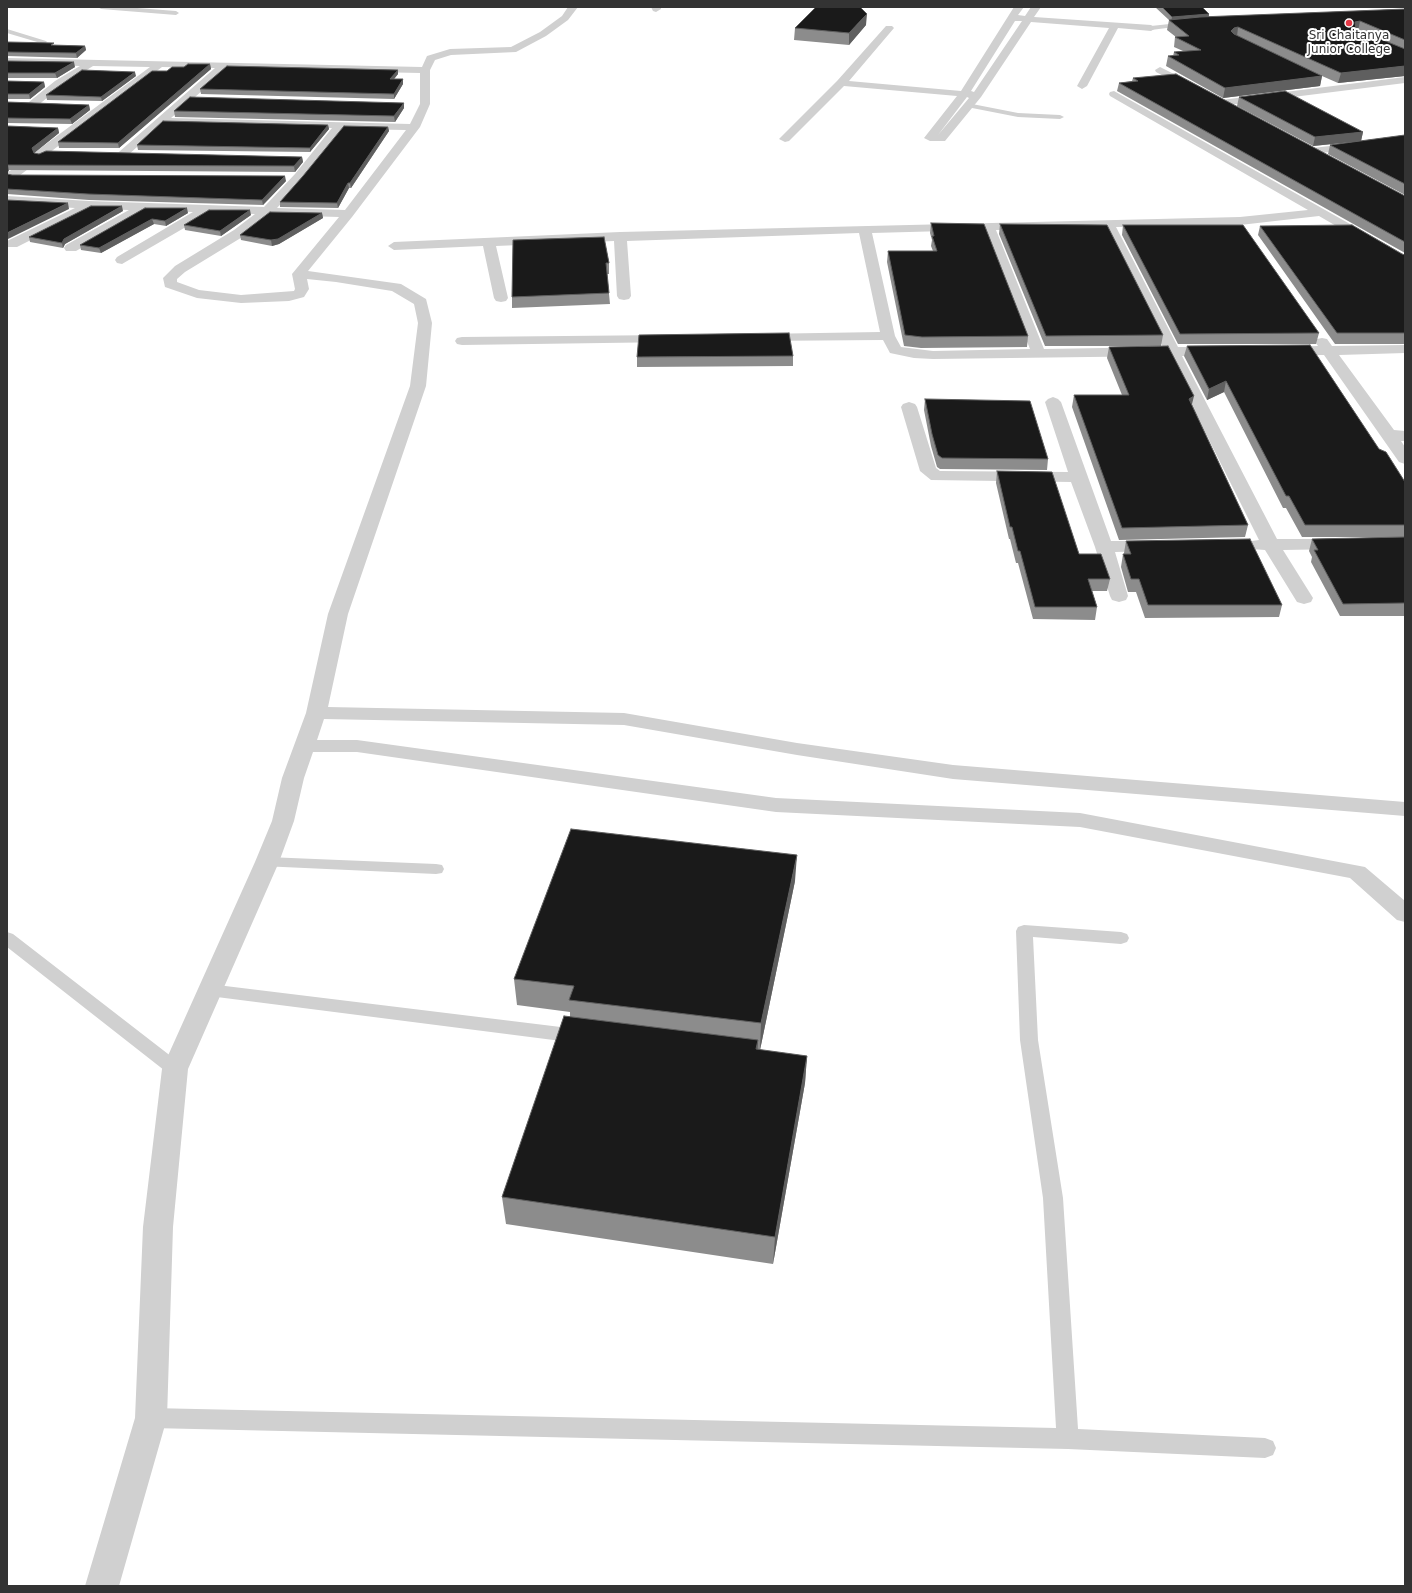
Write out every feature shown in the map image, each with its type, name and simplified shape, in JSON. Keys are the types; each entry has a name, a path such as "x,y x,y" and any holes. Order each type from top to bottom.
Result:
{"street":[{"path":"299,274 348,214 414,127 425,104 421,83 431,58 440,54 513,50 548,30 565,18 573,7"},
{"path":"1019,7 964,94 930,138 941,139 970,105 1036,7"},
{"path":"1012,18 1151,28"},
{"path":"1082,86 1115,26"},
{"path":"785,139 842,83 888,28"},
{"path":"7,60 425,70"},
{"path":"33,104 59,83 91,63"},
{"path":"10,177 160,64"},
{"path":"124,153 225,66"},
{"path":"1160,70 1240,113"},
{"path":"209,80 224,80"},
{"path":"1214,99 1405,80"},
{"path":"1322,81 1336,88"},
{"path":"44,83 59,83"},
{"path":"842,83 977,95"},
{"path":"1114,94 1320,212 1399,252 1405,260"},
{"path":"189,98 205,98"},
{"path":"20,103 48,104"},
{"path":"409,104 425,104"},
{"path":"88,106 104,106"},
{"path":"163,120 414,127"},
{"path":"299,274 302,289 299,294 278,298 241,300 214,297 197,294 170,284 170,278 180,269 239,233 267,211 299,177 341,125"},
{"path":"58,128 73,129"},
{"path":"1313,151 1405,140"},
{"path":"1300,144 1333,162"},
{"path":"45,152 61,152"},
{"path":"108,153 140,154"},
{"path":"299,158 314,158"},
{"path":"10,177 29,175"},
{"path":"283,177 299,177"},
{"path":"7,200 89,206 348,214"},
{"path":"7,211 25,202"},
{"path":"12,244 89,206"},
{"path":"71,248 144,207"},
{"path":"122,260 208,209"},
{"path":"394,246 620,236 1240,221 1320,212"},
{"path":"1240,221 1249,234"},
{"path":"1108,224 1270,544 1304,598"},
{"path":"988,226 1038,352"},
{"path":"865,230 888,336 895,350 914,354 1228,351"},
{"path":"620,236 624,296"},
{"path":"489,242 501,298"},
{"path":"102,1586 105,1571 151,1418 158,1227 175,1069 267,862 283,821 294,778 316,713 338,614 418,386 425,323 421,302 396,288 336,278 299,274"},
{"path":"1315,331 1329,351 1397,435 1405,459"},
{"path":"746,338 888,336"},
{"path":"462,341 683,338"},
{"path":"1274,351 1405,349"},
{"path":"1053,402 1078,477 1104,547 1119,596"},
{"path":"909,407 928,471 937,476 1078,477"},
{"path":"1238,545 1357,543"},
{"path":"1104,547 1175,546"},
{"path":"316,713 624,719 797,749 953,772 1405,809"},
{"path":"306,746 358,746 776,806 1080,820 1357,872 1405,914"}],"lane":[{"path":"101,7 176,13"},
{"path":"1151,28 1198,23"},
{"path":"7,31 44,42"},
{"path":"970,105 1018,115 1060,117"},
{"path":"267,862 436,869"},
{"path":"1068,1439 1054,1198 1028,1040 1024,931 1121,938"},
{"path":"7,938 175,1069"},
{"path":"209,990 597,1038"},
{"path":"151,1418 1068,1439 1265,1448"}],"building":[{"path":"816,7 860,7 867,14 849,33 795,28"},
{"path":"1162,7 1202,7 1209,14 1172,17"},
{"path":"1405,9 1405,40 1360,21 1355,22 1356,29 1405,49 1405,66 1341,73 1238,27 1231,31 1234,34 1322,76 1225,88 1168,56 1179,55 1174,52 1201,50 1175,37 1189,36 1169,20 1200,17"},
{"path":"7,42 54,43 51,45 85,46 76,53 7,52"},
{"path":"7,61 74,62 55,73 7,73"},
{"path":"188,64 210,64 118,143 58,142 152,71 167,71 172,67 184,67"},
{"path":"227,66 398,70 390,79 403,79 394,94 200,89"},
{"path":"82,70 135,72 101,97 46,95"},
{"path":"1176,74 1405,196 1405,242 1119,83 1138,81 1133,78"},
{"path":"7,81 44,82 29,94 7,94"},
{"path":"1285,91 1363,132 1315,137 1239,97"},
{"path":"190,97 404,103 394,116 174,111"},
{"path":"7,102 89,105 70,119 7,118"},
{"path":"163,121 328,125 310,148 137,145"},
{"path":"7,126 58,128 32,148 34,153 39,154 46,151 302,157 294,166 7,166"},
{"path":"344,126 388,127 350,183 348,183 337,203 280,202 303,176"},
{"path":"1405,135 1405,184 1330,145"},
{"path":"7,174 285,176 262,200 88,194 7,189"},
{"path":"7,200 68,203 7,233"},
{"path":"91,206 122,206 64,239 62,243 29,237"},
{"path":"145,208 187,208 165,221 152,219 99,248 80,245"},
{"path":"209,210 250,210 220,231 184,225"},
{"path":"270,212 322,213 278,239 271,240 240,235"},
{"path":"931,223 984,224 1028,336 922,337 905,335 888,251 937,251 932,236 934,236"},
{"path":"1000,224 1107,225 1163,335 1046,336"},
{"path":"1123,225 1243,225 1319,333 1180,334"},
{"path":"1352,225 1405,255 1405,333 1337,333 1260,226"},
{"path":"604,237 609,263 606,263 609,293 512,297 513,240"},
{"path":"789,333 793,356 637,357 639,335"},
{"path":"1310,345 1379,449 1386,452 1405,482 1405,525 1305,525 1289,496 1286,496 1226,381 1209,389 1187,346"},
{"path":"1168,346 1194,396 1189,399 1248,525 1122,528 1074,395 1129,395 1109,347"},
{"path":"925,399 1030,401 1048,459 942,458 938,455"},
{"path":"997,471 1052,472 1079,554 1101,554 1110,579 1088,579 1097,607 1035,607 1020,551 1018,551 1012,527 1010,527"},
{"path":"1405,537 1405,603 1343,604 1314,550 1318,550 1312,539"},
{"path":"1250,539 1282,605 1148,605 1139,579 1131,579 1123,554 1131,554 1126,541"},
{"path":"571,829 797,855 761,1023 569,1000 574,986 514,979"},
{"path":"564,1016 758,1040 756,1049 807,1056 775,1237 502,1197"}],"place":[{"name":"Sri Chaitanya Junior College","path":"1349,23"}]}
